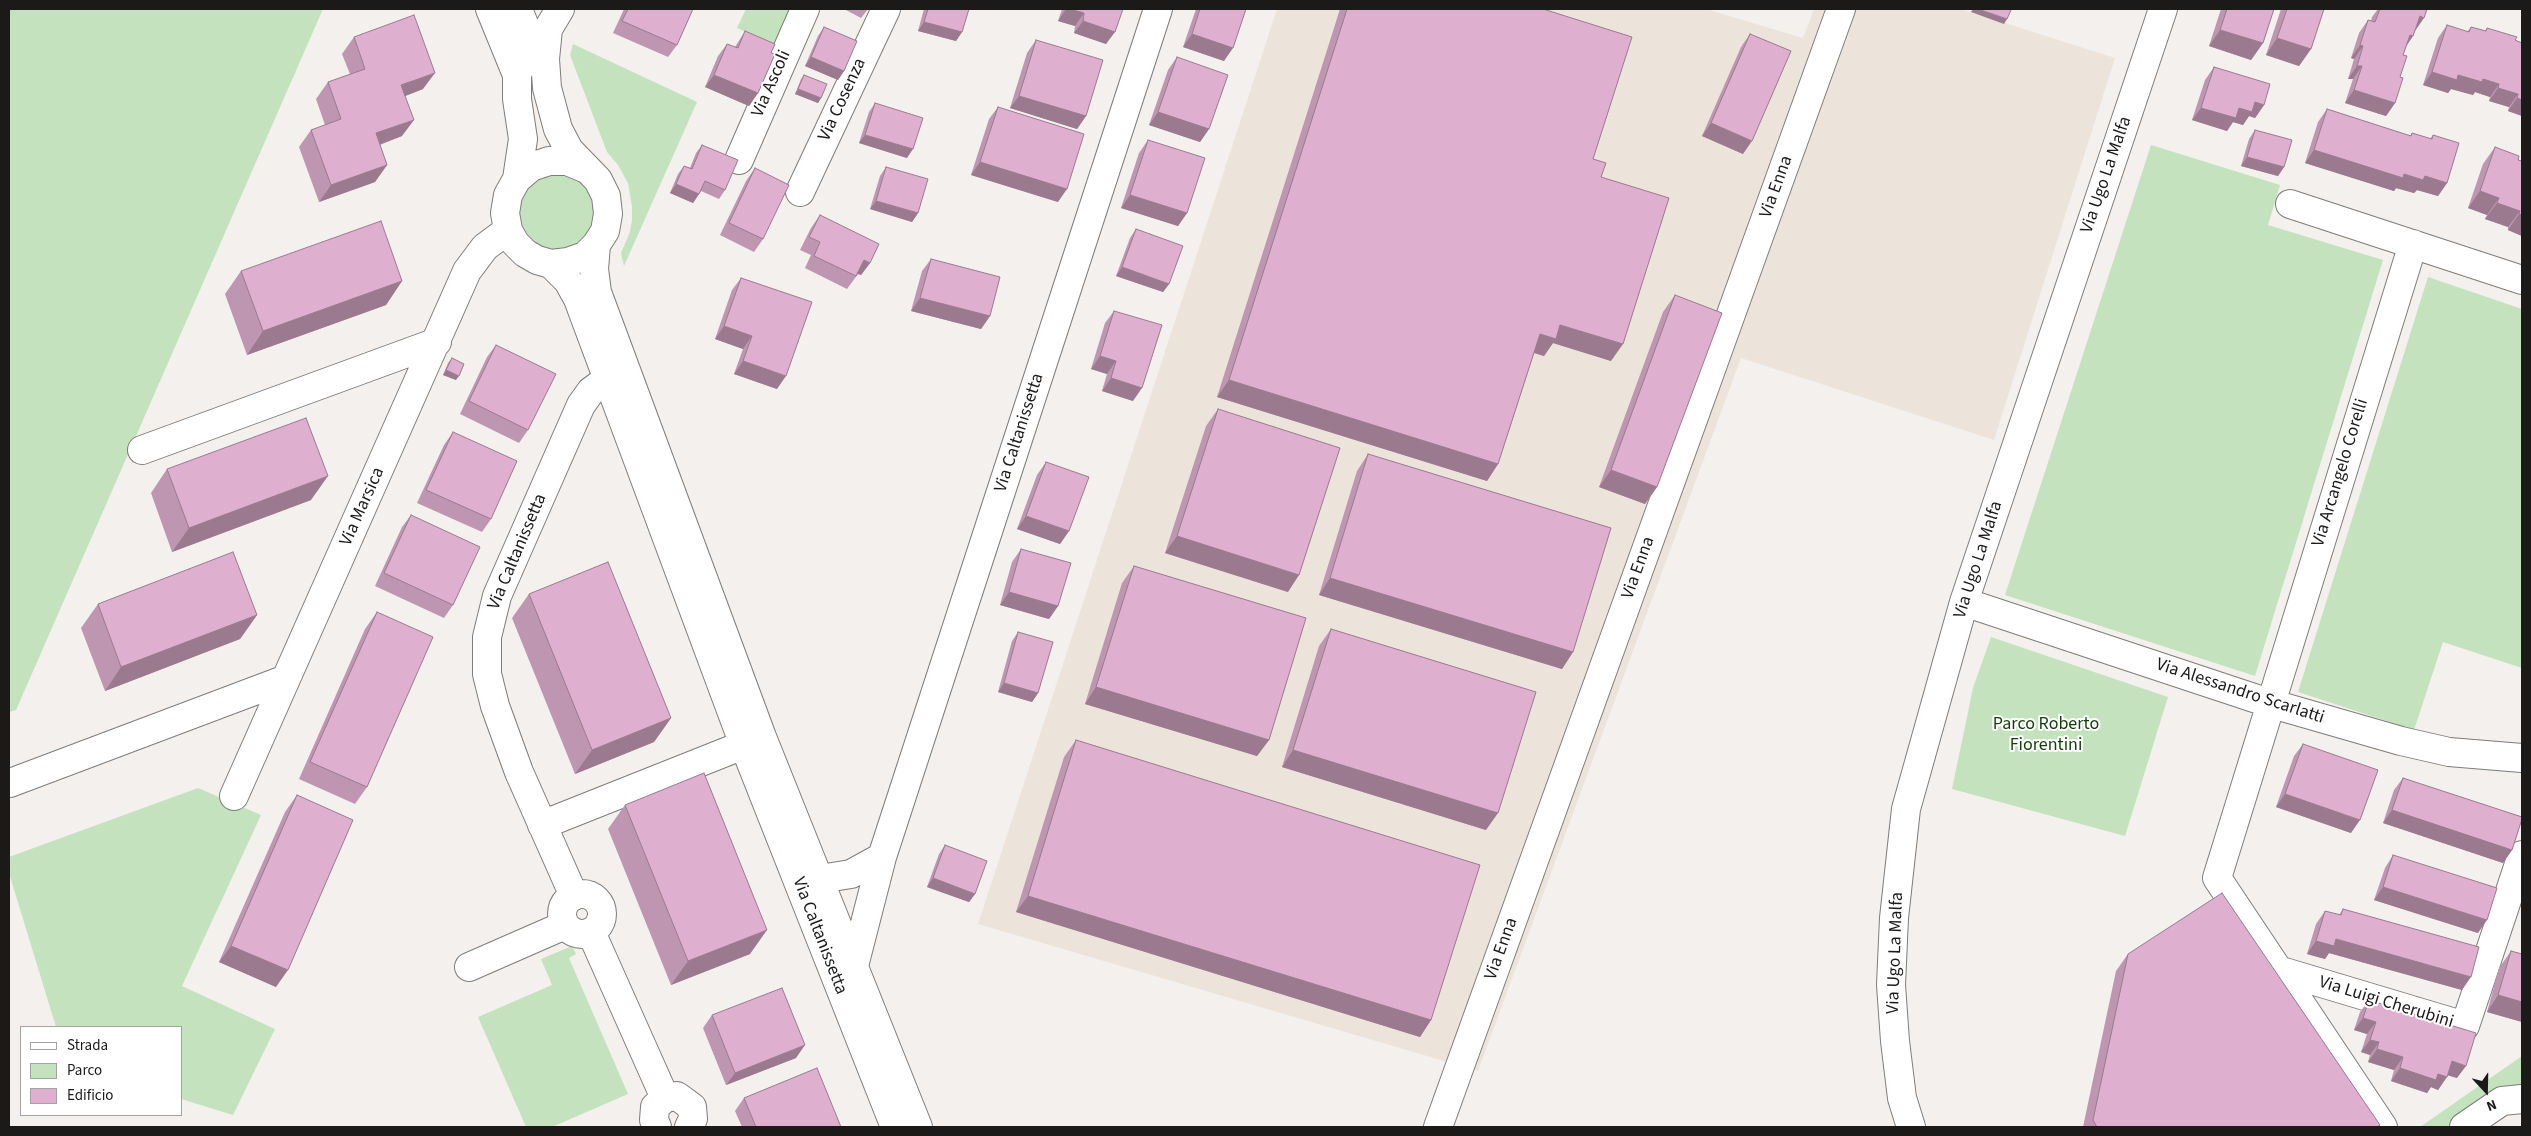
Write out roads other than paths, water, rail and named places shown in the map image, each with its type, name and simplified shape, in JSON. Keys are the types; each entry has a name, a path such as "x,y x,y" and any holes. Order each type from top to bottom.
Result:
{"street":[{"path":"490,9 517,75"},
{"path":"518,9 547,28"},
{"name":"Via Ascoli","path":"739,160 805,9"},
{"name":"Via Cosenza","path":"800,192 886,9"},
{"name":"Via Caltanissetta","path":"854,966 882,857 1158,9"},
{"name":"Via Enna","path":"1438,1127 1841,9"},
{"name":"Via Ugo La Malfa","path":"1911,1127 1902,1098 1891,985 1894,918 1906,809 1964,602 2163,9"},
{"path":"517,179 523,139 517,99 517,75 524,56 547,28"},
{"path":"547,28 544,59 546,88 558,129 569,150 584,168 598,180 606,196 608,214 605,231 596,245 585,256 568,262 551,264 537,260 525,253 515,243 508,230 505,213 508,195 517,179 531,167 549,161 567,162 584,168"},
{"path":"2290,204 2522,280"},
{"name":"Via Marsica","path":"234,796 472,262 485,247 508,230"},
{"name":"Via Arcangelo Corelli","path":"2269,703 2413,244"},
{"name":"Via Caltanissetta","path":"596,245 594,269 597,292 617,372 894,1127"},
{"name":"Via Caltanissetta","path":"551,264 562,273 574,290 617,372"},
{"path":"142,450 437,342"},
{"name":"Via Caltanissetta","path":"574,896 519,772 495,706 487,674 487,637 497,596 581,405 591,391 617,372"},
{"name":"Via Alessandro Scarlatti","path":"1964,602 2269,703 2432,749 2522,758"},
{"path":"10,782 286,679"},
{"name":"Via Luigi Cherubini","path":"2269,703 2217,878 2383,1127"},
{"path":"542,825 753,741"},
{"name":"Via Caltanissetta","path":"753,741 820,878 918,1127"},
{"name":"Via Luigi Cherubini","path":"2278,970 2466,1026 2522,855"},
{"name":"Via Caltanissetta","path":"820,878 851,874 882,857"},
{"path":"586,895 597,901 601,906 602,918 600,924 591,932 574,933 565,925 563,918 564,906 574,896 586,895"},
{"path":"469,967 565,925"},
{"path":"591,932 665,1098"},
{"path":"656,1127 653,1113 655,1107 665,1098 677,1096 688,1102 693,1113 689,1127"},
{"path":"2464,1127 2512,1100"}],"park label":[{"name":"Parco Roberto Fiorentini","path":"2046,735"}]}
